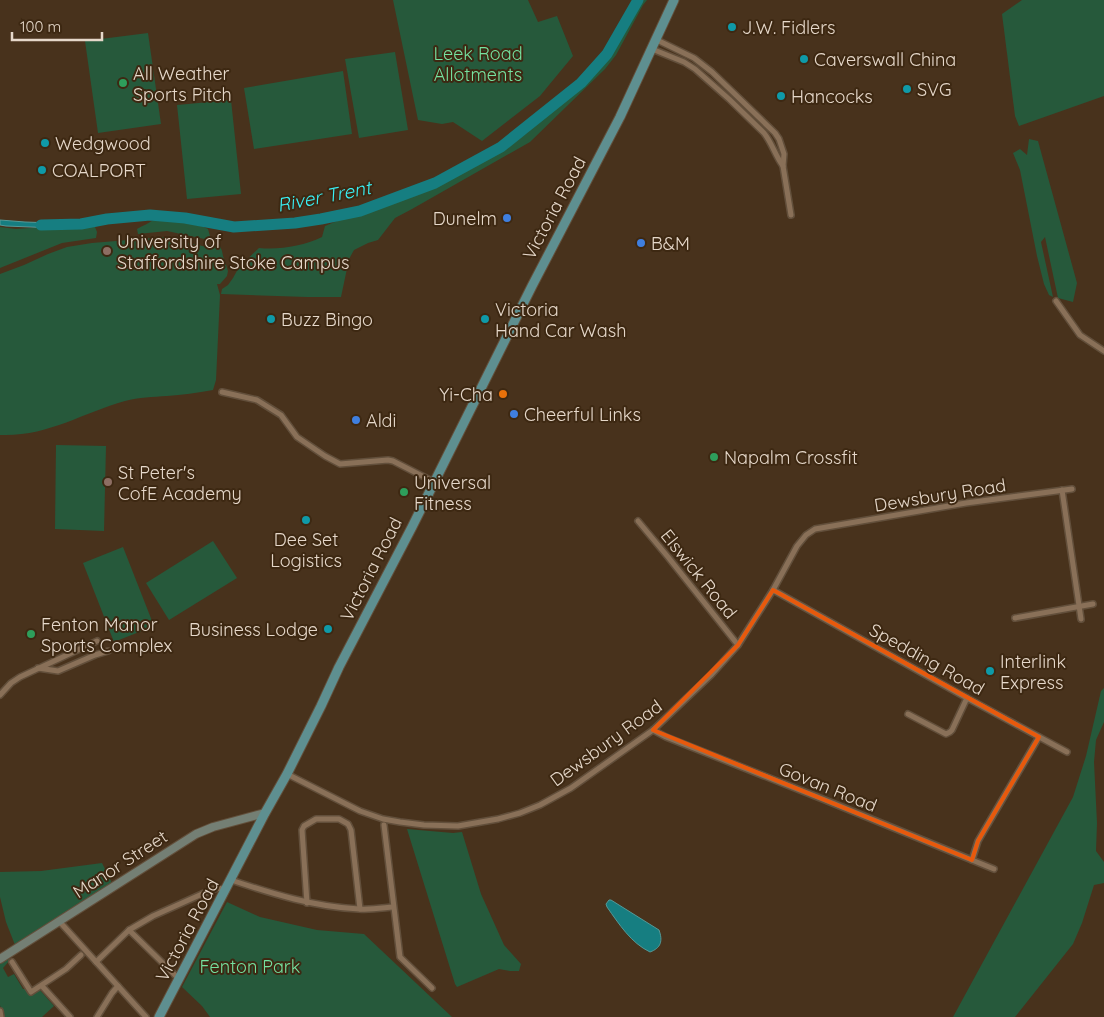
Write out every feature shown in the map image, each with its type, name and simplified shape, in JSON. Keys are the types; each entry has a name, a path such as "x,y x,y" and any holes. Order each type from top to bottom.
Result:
{"main road":[{"name":"Victoria Road","path":"159,1017 287,774 339,667 492,369 532,286 620,117 674,0"}],"street":[{"path":"657,40 694,58 712,72 770,127 783,148 783,166 791,215"},
{"path":"652,49 684,62 709,80 764,133 770,141 776,157 783,166"},
{"path":"1056,301 1080,334 1104,351"},
{"path":"222,392 257,400 281,415 297,437 340,464 388,460 434,482"},
{"name":"Dewsbury Road","path":"287,774 360,811 382,819 424,825 458,826 520,813 540,805 571,788 652,730 711,675 738,645 773,590 797,546 806,535 815,529 966,503 1072,489"},
{"path":"1062,490 1081,619"},
{"name":"Elswick Road","path":"638,521 738,645"},
{"name":"Spedding Road","path":"773,590 1067,752"},
{"path":"1015,618 1093,604"},
{"path":"0,694 16,679 97,641"},
{"path":"38,668 58,671 108,651"},
{"path":"908,714 946,734 952,730 968,698"},
{"name":"Govan Road","path":"652,730 994,869"},
{"path":"972,860 978,841 1039,737"},
{"name":"Manor Street","path":"0,959 196,834 213,827 265,813"},
{"path":"307,903 302,830 304,826 316,819 339,818 348,824 352,830 360,909"},
{"path":"384,825 400,957 432,988"},
{"path":"231,880 307,903 360,909 393,907"},
{"path":"96,962 129,930 153,916 211,890 218,888 226,890"},
{"path":"60,922 146,1017"},
{"path":"129,930 179,979"},
{"path":"70,954 75,961"},
{"path":"8,971 14,964 31,992 66,969 81,955"},
{"path":"42,986 70,1017"},
{"path":"97,1017 118,986"},
{"path":"0,1011 1,1017"}],"highlighted area":[{"path":"773,590 1039,737 978,841 972,860 653,730 738,645"}],"green space":[{"name":"Leek Road Allotments","path":"393,0 528,0 538,22 557,16 573,56 540,96 482,141 453,122 442,124 418,120"},
{"path":"642,0 647,0 616,55 605,69 530,142 395,218 378,240 354,250 349,259 341,297 221,294 222,289 228,285 239,267 259,248 283,248 322,237 325,226 381,208 439,185 473,168 527,133 581,86 604,62 632,13"},
{"path":"1022,0 1104,0 1104,96 1019,126 1015,116 1002,14"},
{"name":"All Weather Sports Pitch","path":"148,33 161,124 98,133 85,41"},
{"path":"395,52 408,130 359,138 345,59"},
{"path":"343,71 352,134 254,149 244,88"},
{"path":"231,100 241,194 187,199 177,105"},
{"path":"1029,139 1038,141 1077,283 1073,302 1058,298 1045,237 1041,242 1053,297 1049,295 1044,284 1020,170 1013,153 1020,149 1027,155"},
{"path":"154,219 182,221 202,226 208,229 209,240 167,231 138,234 137,229"},
{"path":"71,225 95,227 97,232 96,238 62,243 0,268 0,227 16,229"},
{"path":"164,237 211,248 213,245 220,246 222,251 228,271 227,276 220,284 217,284 220,295 216,380 213,390 130,400 49,428 17,435 0,435 0,274 67,247"},
{"path":"56,445 106,446 104,531 55,529"},
{"path":"213,541 237,578 169,620 146,583"},
{"path":"123,547 154,626 114,642 83,563"},
{"path":"1104,688 1104,722 1096,740 1094,762 1097,823 1096,851 1104,862 1104,883 1094,885 1073,944 1015,1017 953,1017 1073,797 1086,756 1101,691"},
{"path":"407,829 462,832 481,894 504,945 521,964 519,971 499,969 457,987"},
{"path":"102,863 112,883 15,945 6,922 0,897 0,872 41,871"},
{"name":"Fenton Park","path":"227,902 260,917 317,930 364,934 452,1017 210,1017 202,1006 182,987"},
{"path":"7,956 10,960 3,968 8,977 14,974 23,989 30,993 39,989 54,1006 42,1017 3,1017 0,1005 0,961"}],"water":[{"path":"0,220 55,223 55,228 6,226 0,225"},
{"path":"609,900 659,930 661,941 659,946 650,952 637,944 607,907 606,904"}],"waterway":[{"name":"River Trent","path":"41,225 81,224 107,219 150,215 185,218 234,227 295,223 360,211 435,183 501,147 581,83 607,54 638,0"}],"place":[{"name":"J.W. Fidlers","path":"732,27"},
{"name":"Caverswall China","path":"804,59"},
{"name":"All Weather Sports Pitch","path":"123,83"},
{"name":"SVG","path":"907,89"},
{"name":"Hancocks","path":"781,96"},
{"name":"Wedgwood","path":"45,143"},
{"name":"COALPORT","path":"42,170"},
{"name":"Dunelm","path":"507,218"},
{"name":"B&M","path":"641,243"},
{"name":"University of Staffordshire Stoke Campus","path":"107,251"},
{"name":"Buzz Bingo","path":"271,319"},
{"name":"Victoria Hand Car Wash","path":"485,319"},
{"name":"Yi-Cha","path":"503,394"},
{"name":"Cheerful Links","path":"514,414"},
{"name":"Aldi","path":"356,420"},
{"name":"Napalm Crossfit","path":"714,457"},
{"name":"St Peter's CofE Academy","path":"108,482"},
{"name":"Universal Fitness","path":"404,492"},
{"name":"Dee Set Logistics","path":"306,520"},
{"name":"Business Lodge","path":"328,629"},
{"name":"Fenton Manor Sports Complex","path":"31,634"},
{"name":"Interlink Express","path":"990,671"}]}
